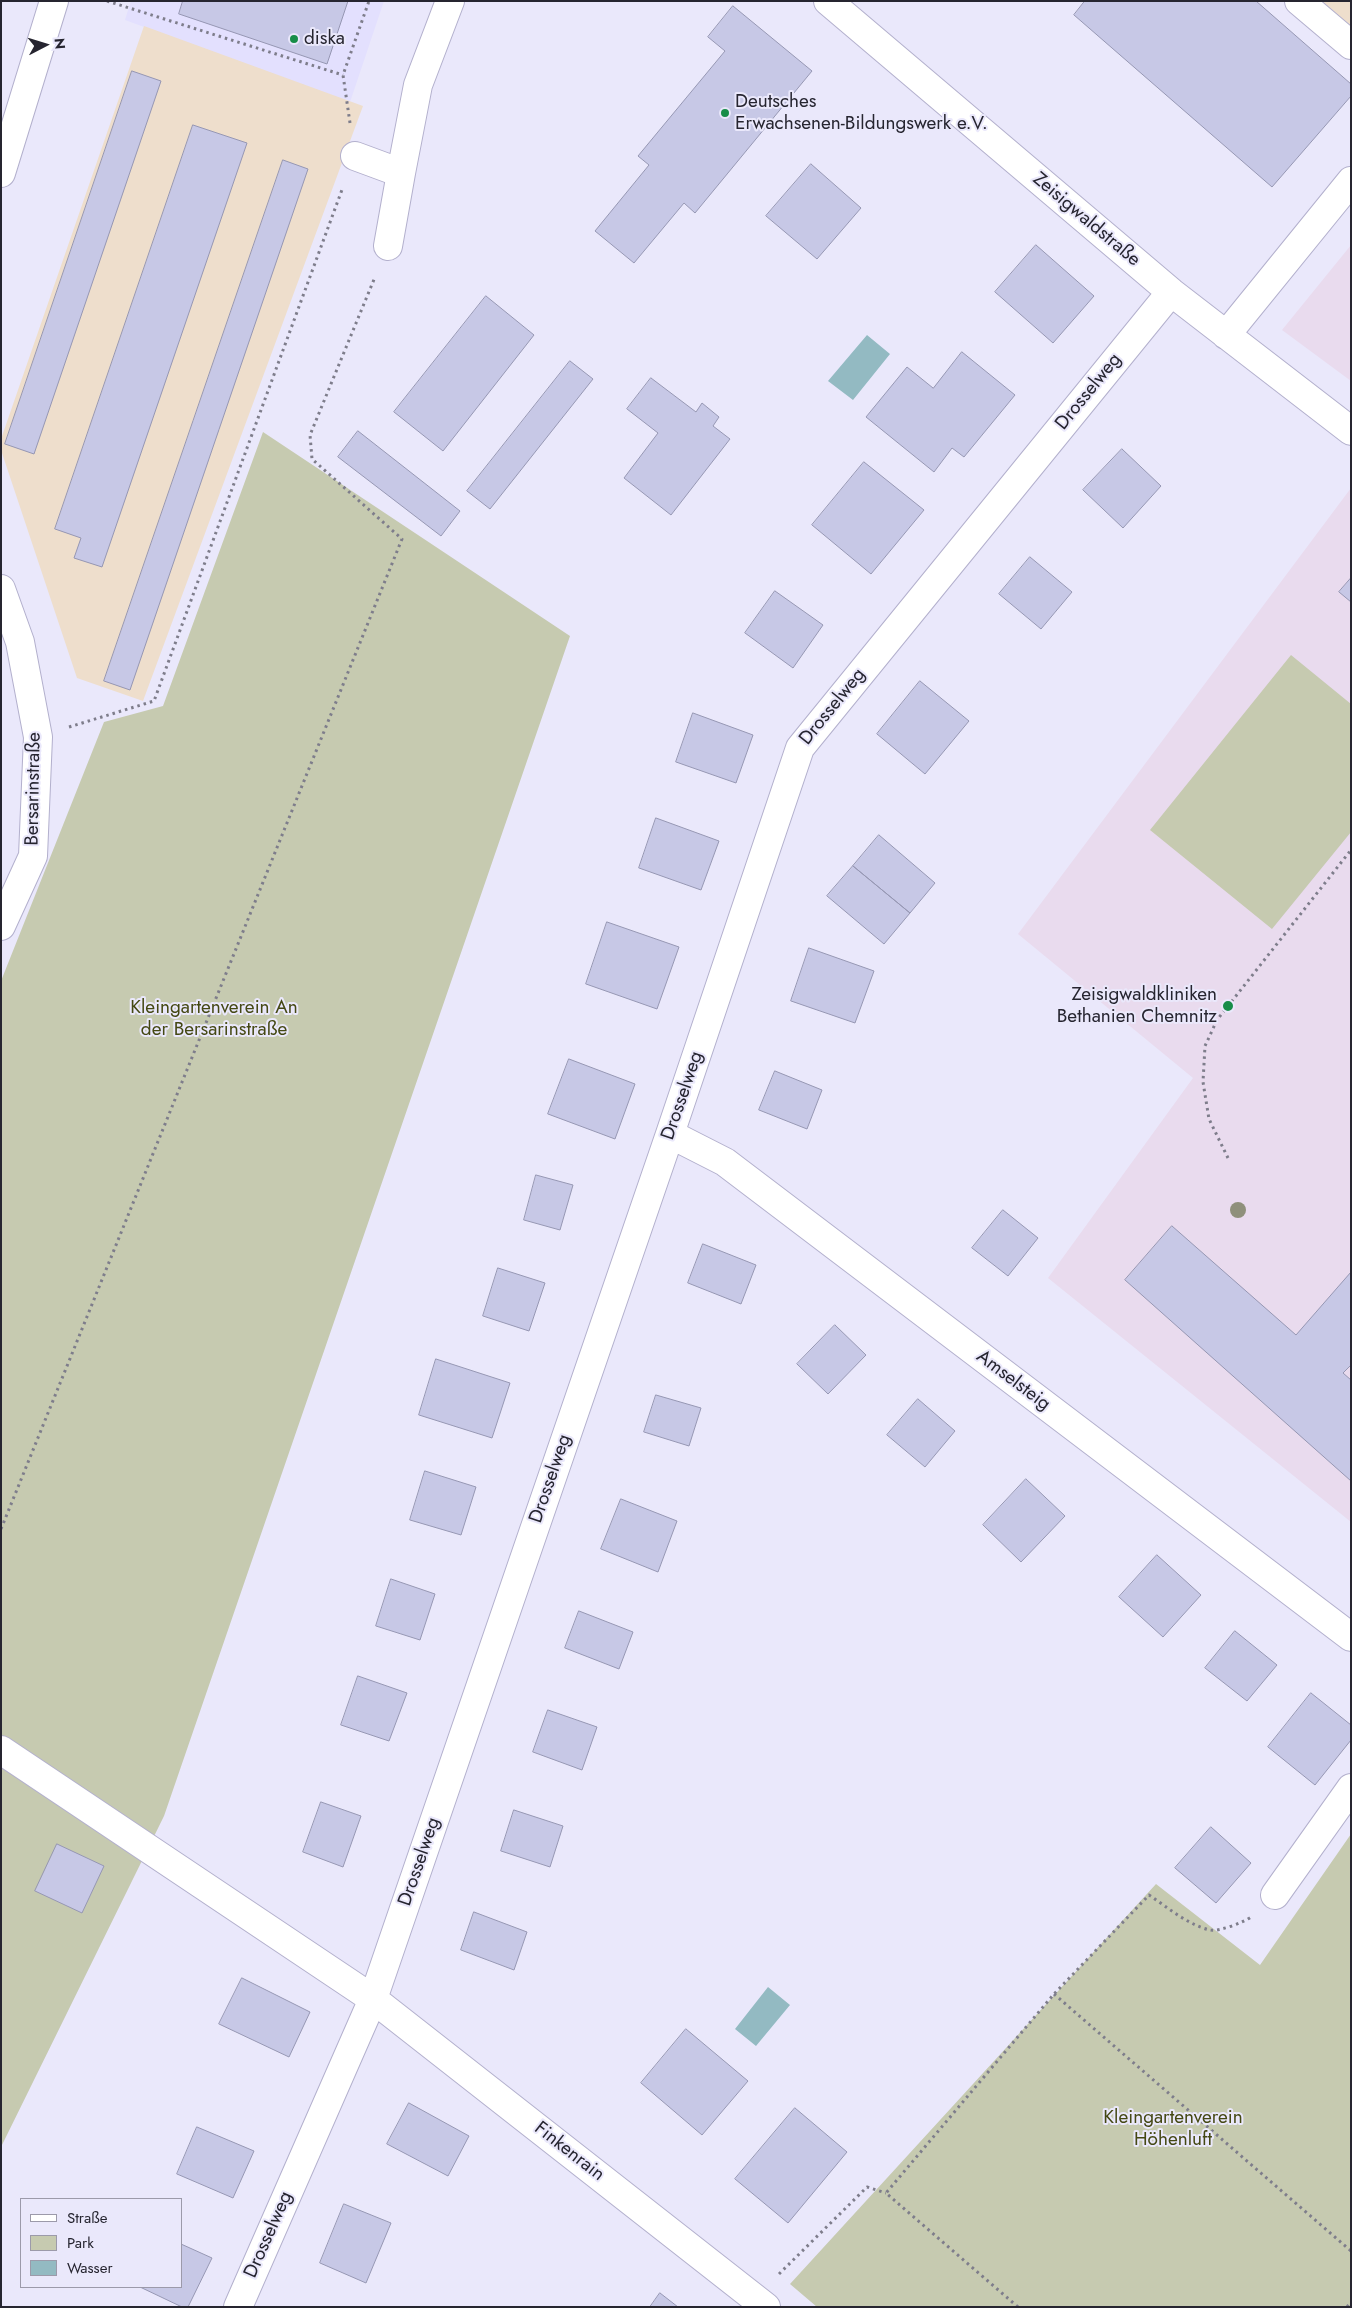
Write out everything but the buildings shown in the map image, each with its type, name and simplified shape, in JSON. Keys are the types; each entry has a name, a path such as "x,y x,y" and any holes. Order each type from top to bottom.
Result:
{"street":[{"path":"1,172 54,1"},
{"path":"388,246 418,85 450,1"},
{"name":"Zeisigwaldstraße","path":"828,1 1171,292 1351,431"},
{"path":"1299,1 1351,45"},
{"path":"355,156 401,173"},
{"path":"1226,335 1351,181"},
{"name":"Drosselweg","path":"238,2307 373,1999 670,1134 800,748 1171,292"},
{"name":"Bersarinstraße","path":"1,589 20,642 38,737 33,856 1,926"},
{"name":"Amselsteig","path":"670,1134 725,1162 1351,1637"},
{"path":"1,1750 373,1999"},
{"path":"1275,1895 1351,1788"},
{"name":"Finkenrain","path":"373,1999 760,2302"}],"path":[{"path":"107,1 343,75"},
{"path":"38,737 154,701 355,156 343,75 369,1"},
{"path":"1,1529 402,539 312,459 310,435 388,246"},
{"path":"1228,1158 1209,1119 1203,1082 1205,1046 1217,1020 1351,850"},
{"path":"886,2193 1054,1994 1148,1895 1186,1920 1212,1930 1244,1922 1264,1909 1275,1895"},
{"path":"1054,1994 1351,2251"},
{"path":"760,2302 867,2187 886,2193 1018,2307"},
{"path":"1347,2307 1351,2302"}],"shaded area":[{"path":"131,1 384,1 350,102 125,20"},
{"path":"1293,1 1351,1 1351,54"},
{"path":"144,26 363,106 143,701 77,678 1,450 1,439"},
{"path":"1351,245 1351,381 1282,330"},
{"name":"Zeisigwaldkliniken Bethanien Chemnitz","path":"1351,488 1351,1522 1048,1278 1193,1078 1018,934"}],"green space":[{"name":"Kleingartenverein An der Bersarinstraße","path":"263,432 570,636 164,1816 1,2147 1,981 104,722 163,706"},
{"path":"1291,655 1351,704 1351,832 1272,929 1150,830"},
{"name":"Kleingartenverein Höhenluft","path":"1351,1834 1351,2307 817,2307 790,2284 1156,1884 1260,1965"}],"water":[{"path":"867,335 890,354 853,400 828,381"},
{"path":"768,1987 790,2005 756,2046 735,2029"}],"place":[{"name":"diska","path":"294,39"},
{"name":"Deutsches Erwachsenen-Bildungswerk e.V.","path":"725,113"},
{"name":"Zeisigwaldkliniken Bethanien Chemnitz","path":"1228,1006"}]}
